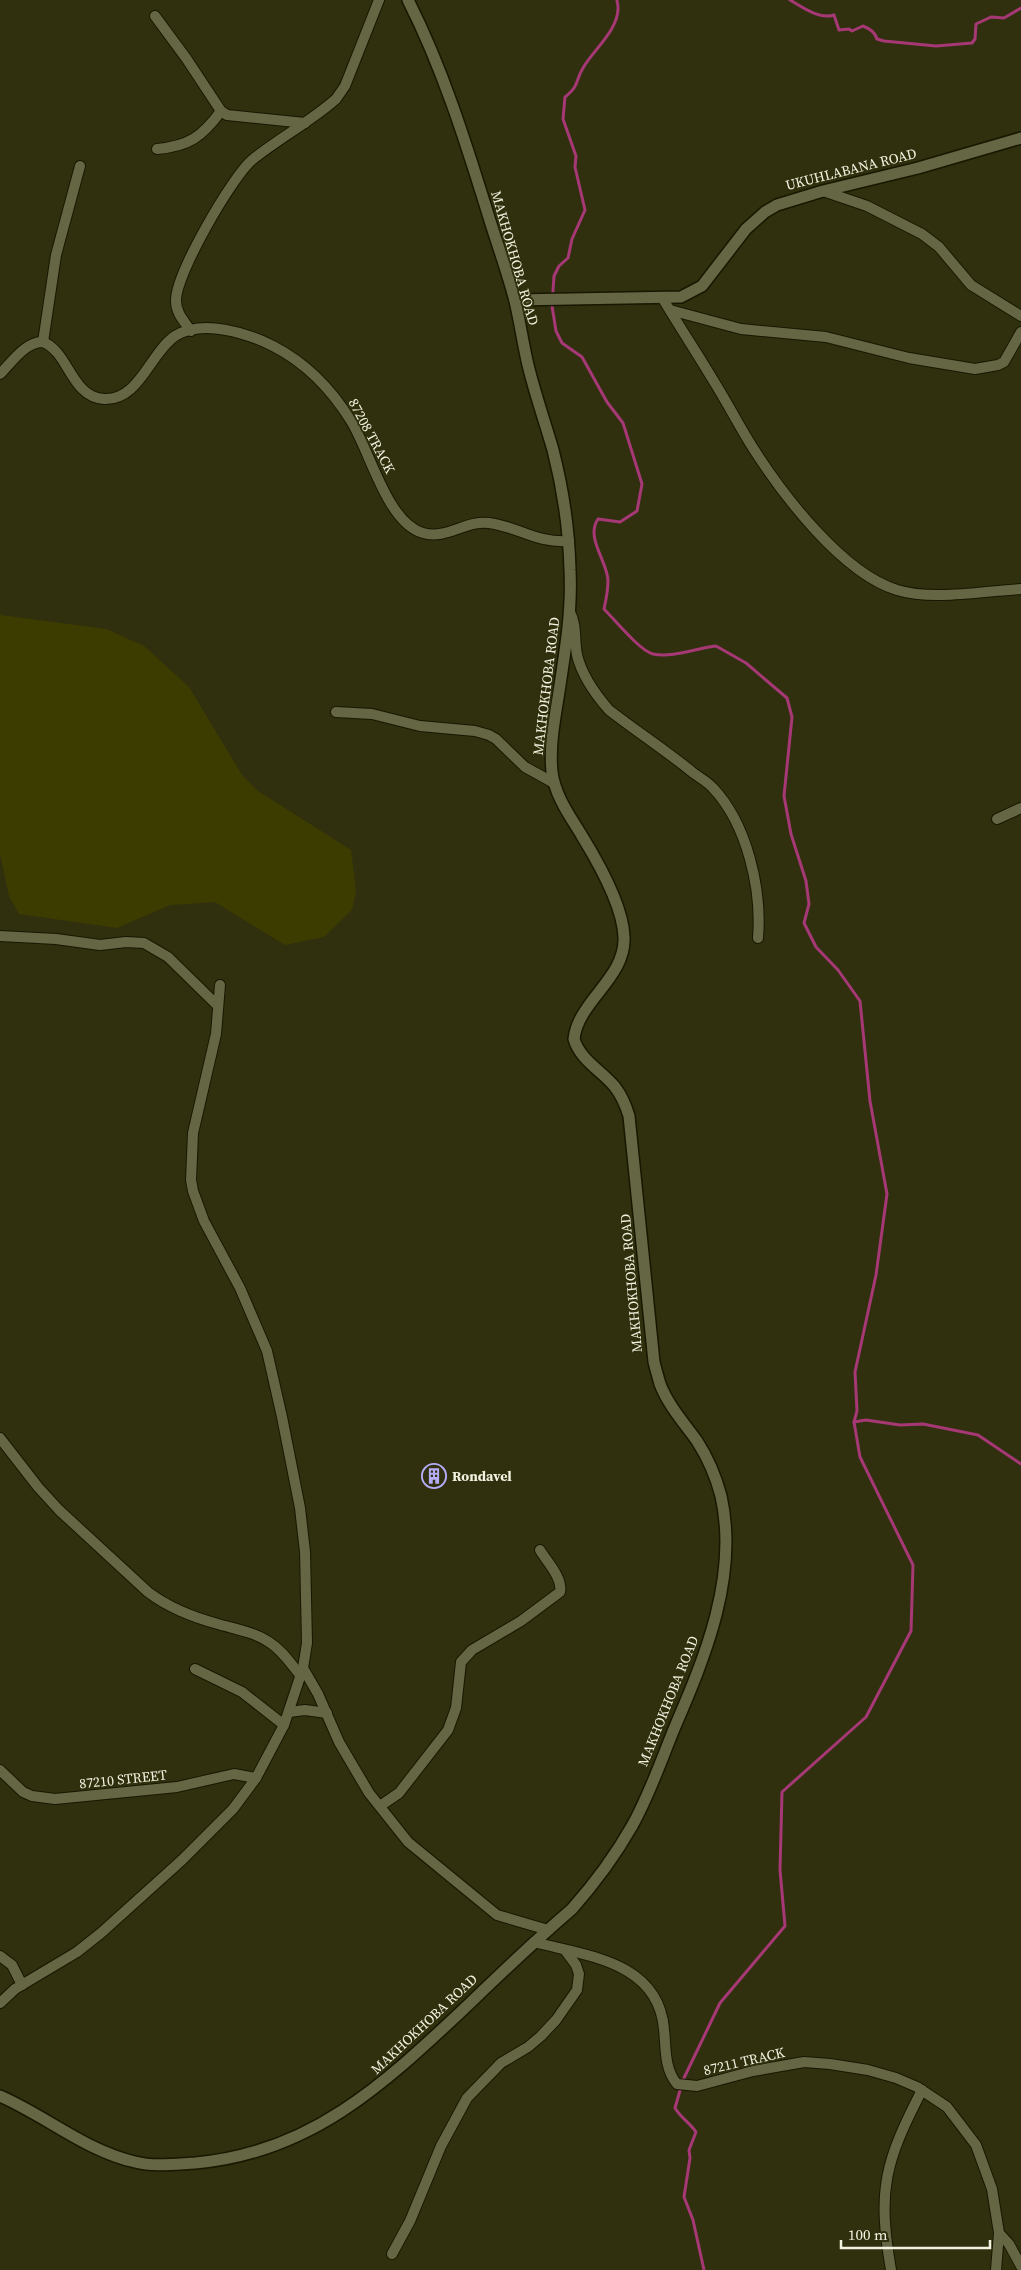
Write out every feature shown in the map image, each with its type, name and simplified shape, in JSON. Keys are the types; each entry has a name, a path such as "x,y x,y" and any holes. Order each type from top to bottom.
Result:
{"street":[{"path":"191,331 181,318 176,298 187,267 216,211 251,161 336,99 345,86 379,0"},
{"name":"MAKHOKHOBA ROAD","path":"0,2096 19,2104 106,2154 138,2163 171,2165 224,2160 260,2151 308,2130 337,2114 386,2080 572,1908 592,1886 633,1825 698,1675 716,1615 725,1552 724,1514 714,1475 698,1443 666,1397 654,1362 629,1116 624,1101 616,1088 581,1054 574,1039 579,1021 616,968 621,956 624,938 622,922 610,891 559,797 554,783 551,752 553,729 571,594 569,541 553,451 529,368 515,300 474,168 426,37 408,0"},
{"path":"155,16 221,111 228,114 305,123"},
{"path":"157,149 178,147 189,143 206,130 221,111"},
{"name":"UKUHLABANA ROAD","path":"515,300 564,298 663,299 681,297 702,286 746,229 765,212 789,200 918,168 1021,138"},
{"path":"0,374 33,343 43,342 56,255 80,166"},
{"path":"823,191 867,206 922,234 939,247 971,285 1021,316"},
{"path":"663,299 754,450 815,529 856,567 885,585 914,593 958,594 1021,589"},
{"path":"670,310 741,329 826,337 909,358 975,369 998,365 1004,362 1021,332"},
{"name":"87208 TRACK","path":"43,342 54,349 75,380 91,394 103,399 124,394 175,337 191,331 216,330 252,338 276,348 302,365 340,403 361,438 394,508 406,523 417,531 440,535 481,522 500,525 551,542 569,541"},
{"path":"569,611 574,619 578,656 582,668 599,699 608,710 713,788 739,829 753,872 759,918 758,938"},
{"path":"336,712 372,714 420,726 475,731 490,735 525,767 554,783"},
{"path":"997,819 1021,808"},
{"path":"0,936 56,939 100,945 126,942 144,944 168,957 218,1006"},
{"path":"0,2003 22,1985 77,1952 101,1933 218,1824 246,1793 256,1778 284,1725 302,1672 307,1643 308,1597 305,1552 300,1508 282,1417 267,1351 240,1288 201,1213 191,1180 193,1132 216,1034 220,985"},
{"path":"0,1438 38,1487 59,1510 161,1602 180,1611 256,1635 268,1641 279,1650 302,1672 327,1713 339,1742 369,1793 408,1842 497,1915 548,1930"},
{"path":"380,1806 399,1793 448,1730 456,1708 463,1657 522,1622 560,1592 558,1579 540,1550"},
{"path":"195,1668 242,1692 284,1725"},
{"path":"289,1712 304,1710 327,1713"},
{"name":"87210 STREET","path":"0,1770 24,1792 32,1796 55,1799 176,1787 234,1774 256,1778"},
{"name":"87211 TRACK","path":"534,1942 612,1963 645,1982 658,2001 664,2024 669,2070 681,2085 697,2086 753,2070 804,2062 868,2070 896,2078 922,2090 947,2107 976,2145 992,2190 1000,2233 1009,2244 1021,2266"},
{"path":"392,2254 418,2204 444,2139 467,2098 501,2063 528,2047 541,2036 573,1996 579,1981 579,1974 565,1950"},
{"path":"0,1956 12,1965 22,1985"},
{"path":"891,2270 883,2208 887,2171 900,2135 922,2090"},
{"path":"996,2270 1000,2233"}],"shaded area":[{"path":"0,615 106,629 144,646 189,687 242,775 258,791 351,850 356,891 352,910 324,937 285,945 215,902 170,905 117,928 19,914 9,896 0,854"}],"waterway":[{"path":"617,0 617,15 610,32 587,61 575,86 565,97 563,119 576,156 575,167 585,210 572,239 568,258 559,266 554,276 552,306 556,331 562,343 582,357 607,402 623,423 642,484 637,511 620,522 598,519 595,526 595,542 605,566 608,581 604,609 648,652 669,655 716,646 746,663 787,698 792,717 784,796 791,834 806,881 809,904 804,923 816,947 838,970 860,1001 870,1101 887,1194 876,1275 855,1372 857,1411 854,1422 860,1457 913,1565 911,1631 866,1717 782,1792 780,1870 785,1926 720,2003 683,2080 675,2108 696,2132 689,2150 690,2158 684,2197 693,2220 704,2270"},
{"path":"790,0 817,14 823,16 834,15 839,30 849,29 852,31 863,26 872,31 877,39 884,41 936,46 972,43 975,39 976,24 991,17 1004,18 1021,8"},
{"path":"854,1422 866,1420 900,1425 923,1424 978,1435 1021,1464"}],"place":[{"name":"Rondavel","path":"434,1476"}]}
